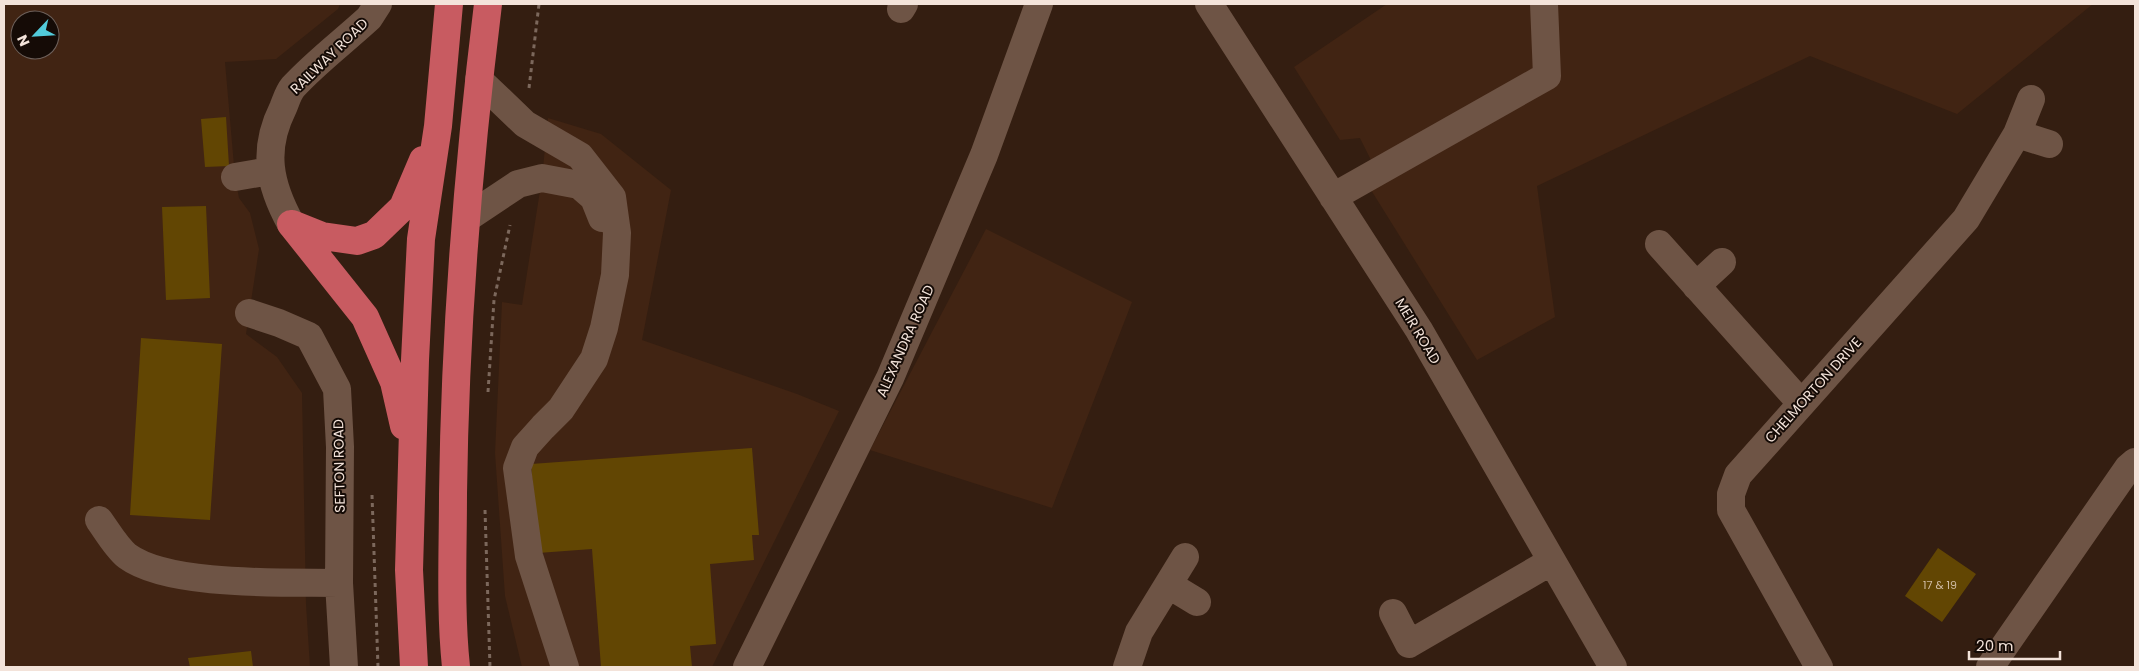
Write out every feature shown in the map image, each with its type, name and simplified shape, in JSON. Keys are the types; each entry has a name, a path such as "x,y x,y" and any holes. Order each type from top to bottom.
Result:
{"highway":[{"path":"414,667 409,570 415,360 421,239 438,126 449,4"},
{"path":"456,667 452,628 454,460 459,302 479,80 488,4"},
{"path":"291,224 322,236 357,241 374,235 403,207 438,126"},
{"path":"291,224 365,317 394,382 413,467"}],"street":[{"name":"RAILWAY ROAD","path":"291,224 278,200 270,171 271,140 278,116 292,89 369,18 378,4"},
{"name":"ALEXANDRA ROAD","path":"747,667 890,378 984,155 1039,4"},
{"name":"MEIR ROAD","path":"1209,4 1419,330 1613,667"},
{"path":"1333,197 1547,76 1544,4"},
{"path":"479,80 525,124 580,156 596,174 612,197 617,234 615,275 604,328 594,359 561,410 542,426 525,447 517,468 529,556 565,667"},
{"name":"CHELMORTON DRIVE","path":"1819,667 1732,510 1731,494 1738,475 1966,219 2017,134 2031,99"},
{"path":"2017,134 2049,144"},
{"path":"235,177 270,171"},
{"path":"467,218 518,184 542,178 579,185 594,198 602,216 601,261 582,350 546,414 542,426"},
{"path":"1659,244 1801,403"},
{"path":"1696,286 1722,262"},
{"name":"SEFTON ROAD","path":"250,313 280,323 309,336 337,389 340,447 339,583 344,667"},
{"path":"1990,667 2128,468 2135,462"},
{"path":"99,520 127,555 152,568 188,577 339,583"},
{"path":"1127,667 1139,632 1186,557"},
{"path":"1393,613 1410,644 1552,561"},
{"path":"1169,585 1197,602"}],"path":[{"path":"525,124 539,4"},
{"path":"487,399 494,300 518,184"},
{"path":"485,504 490,667"}],"shaded area":[{"path":"4,4 340,4 338,9 276,59 225,62 235,177 239,198 250,213 259,249 246,334 277,357 302,393 306,604 310,667 4,667"},
{"path":"1387,4 2093,4 1957,114 1810,56 1537,186 1555,317 1477,360 1371,190 1377,172 1360,138 1340,140 1294,67"},
{"path":"548,118 601,134 671,190 642,340 797,394 839,411 712,667 522,667 505,596 495,453 502,302 522,305 542,178"},
{"path":"986,229 1132,302 1052,508 870,450"}],"building":[{"path":"226,117 229,166 205,167 201,119"},
{"path":"206,206 210,298 166,300 162,207"},
{"path":"141,338 222,344 210,520 130,515"},
{"path":"752,448 759,535 752,535 754,560 710,564 716,644 690,646 692,667 601,667 592,549 538,553 531,464"},
{"path":"1938,548 1976,574 1942,622 1905,596"},
{"path":"251,651 253,667 190,667 188,658"}]}
